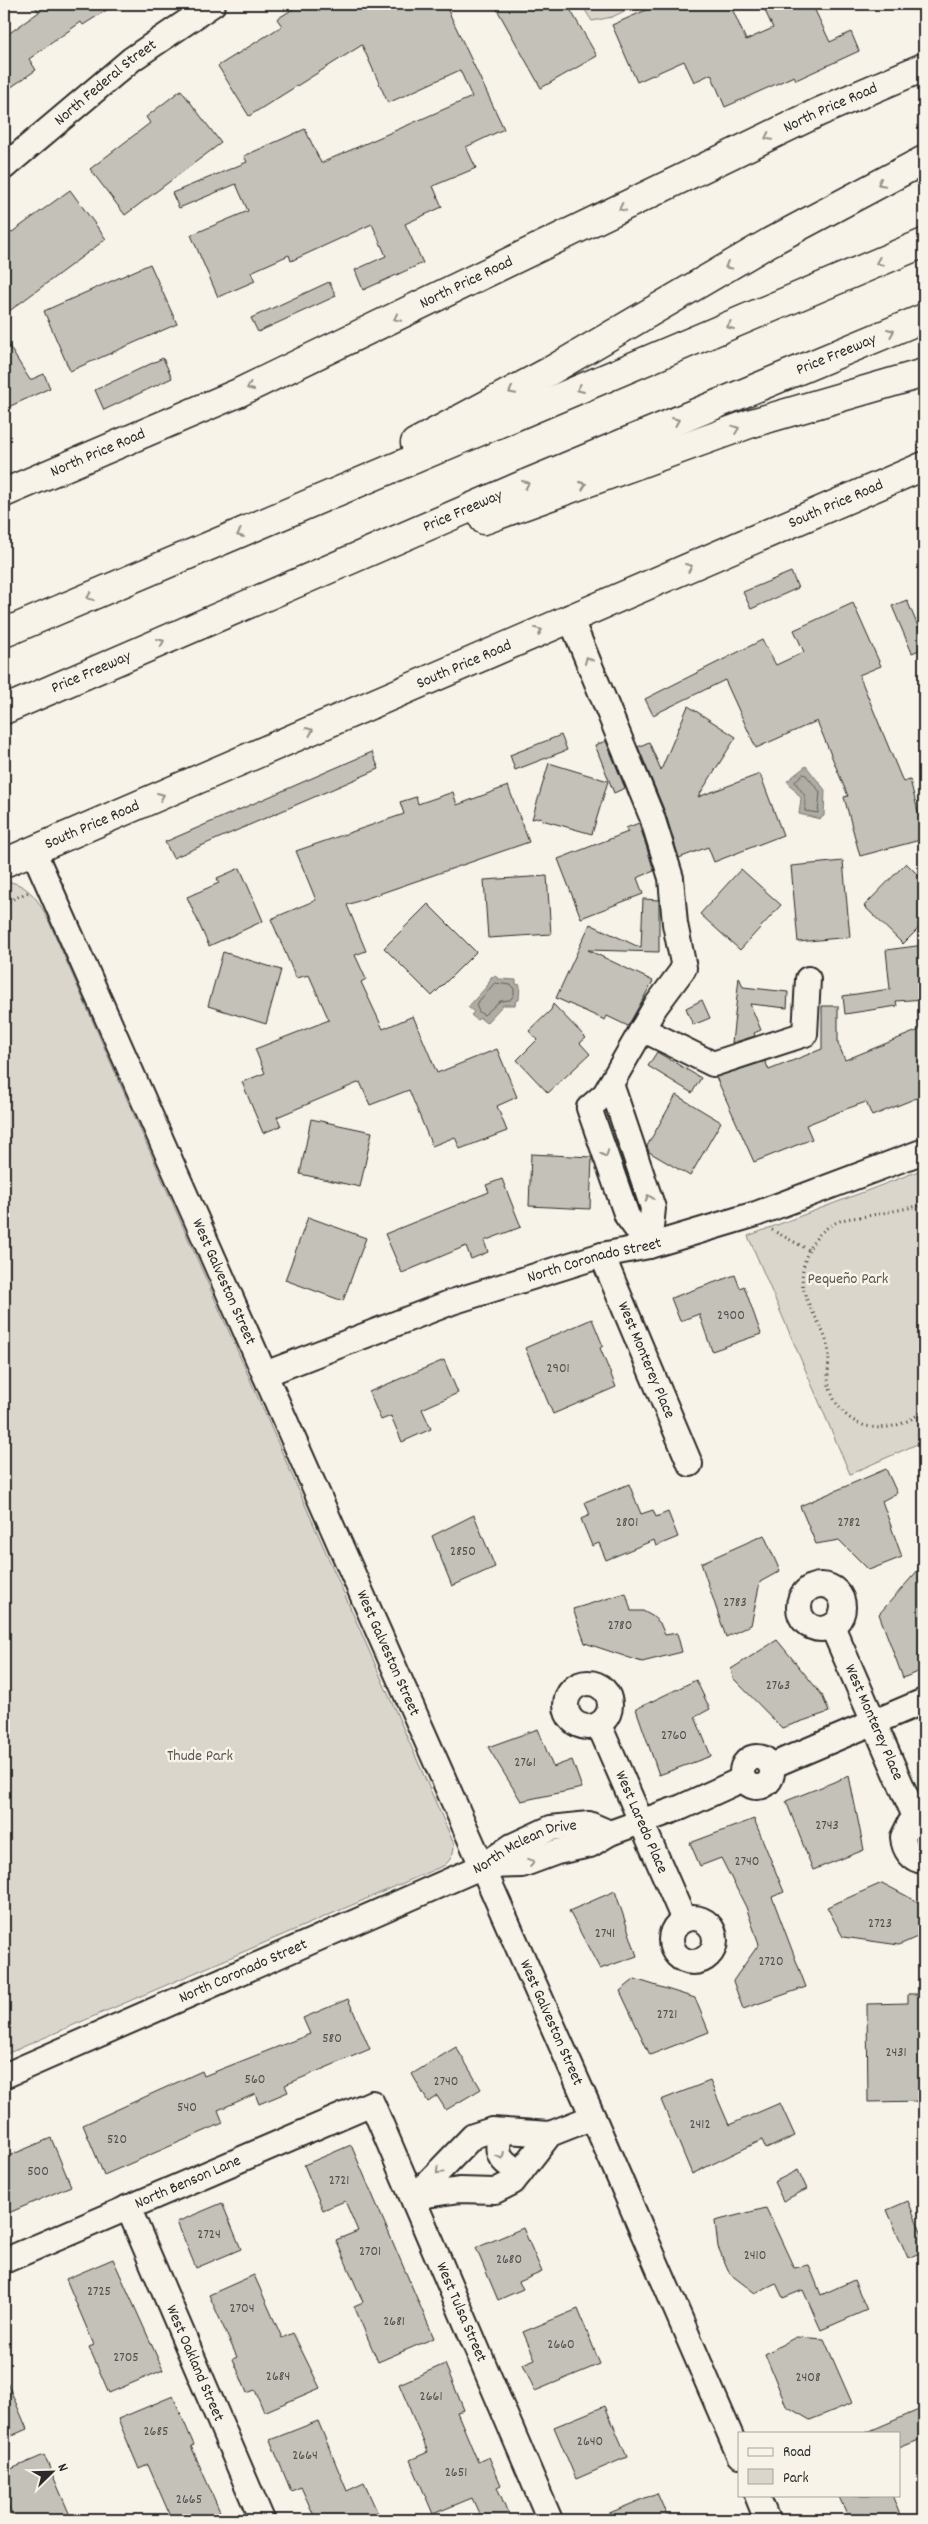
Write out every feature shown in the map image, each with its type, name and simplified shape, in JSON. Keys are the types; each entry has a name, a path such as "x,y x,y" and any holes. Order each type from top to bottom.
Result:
{"main road":[{"name":"North Price Road","path":"4,493 238,393 819,112 924,67"},
{"path":"284,515 469,413 550,371 770,242 924,160"},
{"path":"4,633 924,244"},
{"name":"Price Freeway","path":"4,710 525,484 924,318"},
{"path":"273,594 544,499 752,423 924,372"},
{"name":"South Price Road","path":"4,863 570,617 924,466"}],"street":[{"name":"North Federal Street","path":"4,167 132,59 213,4"},
{"path":"570,617 652,816 671,878 675,924 684,968 654,1007 611,1084 598,1103 588,1108 627,1216 649,1246"},
{"name":"West Galveston Street","path":"33,850 593,2117 738,2454"},
{"path":"642,1028 713,1064 805,1034 808,979"},
{"path":"611,1084 653,1208 649,1246"},
{"name":"North Coronado Street","path":"265,1374 452,1302 602,1255 649,1246 746,1217 924,1151"},
{"name":"West Monterey Place","path":"602,1255 690,1464"},
{"name":"West Monterey Place","path":"832,1626 874,1722 920,1818 905,1830 904,1845 912,1857 924,1861"},
{"name":"North Mclean Drive","path":"482,1866 522,1865 557,1852 590,1845 610,1833 682,1807 743,1779 742,1768 748,1759 764,1758 771,1766 924,1701"},
{"name":"West Laredo Place","path":"599,1725 684,1920"},
{"name":"North Mclean Drive","path":"482,1866 512,1846 551,1828 589,1824 610,1833"},
{"path":"551,1828 557,1852"},
{"name":"North Coronado Street","path":"4,2076 482,1866"},
{"name":"West Tulsa Street","path":"372,2103 414,2196 550,2520"},
{"name":"North Benson Lane","path":"4,2261 372,2103"},
{"path":"414,2196 473,2136 492,2130 550,2134 593,2117"},
{"path":"502,2131 497,2145 499,2154 504,2163 520,2173"},
{"path":"414,2196 459,2190 495,2191 513,2182 550,2134"},
{"name":"West Oakland Street","path":"128,2207 262,2520"},
{"path":"756,2496 767,2520"}],"path":[{"path":"4,903 11,899"},
{"path":"924,1205 851,1217 833,1224 818,1236 809,1250 803,1270 803,1289 828,1348 829,1387 836,1404 849,1418 865,1426 883,1429 901,1426 924,1410"},
{"path":"746,1217 809,1250"}],"green space":[{"path":"581,4 639,4 612,17 592,21"},
{"name":"Thude Park","path":"4,881 12,882 25,888 35,898 47,917 454,1844 454,1850 445,1865 4,2055"},
{"name":"Pequeño Park","path":"924,1169 924,1441 850,1474 748,1236"}],"water":[{"path":"806,766 825,790 824,816 820,819 799,814 801,798 787,781"},
{"path":"495,976 499,979 516,980 516,984 520,985 519,1000 516,1000 515,1005 503,1005 486,1023 480,1018 477,1020 471,1015 474,1012 468,1007 488,985 491,977"}],"building":[{"path":"33,4 116,4 83,25 81,22 29,59 36,70 4,92 4,37 39,12"},
{"path":"301,4 445,4 504,129 466,147 476,168 433,186 442,207 405,224 423,263 363,290 355,270 386,256 372,224 291,261 289,255 251,272 255,281 218,297 191,235 248,211 236,184 179,208 172,193 247,162 244,156 305,129 321,163 472,97 460,70 388,103 362,45 249,116 218,66 282,26 277,19"},
{"path":"494,4 567,4 597,56 541,88"},
{"path":"660,4 730,4 746,40 773,28 762,4 812,4 830,42 851,32 859,51 796,80 794,76 725,107 711,74 694,82 684,61 637,82 612,25"},
{"path":"181,90 221,143 125,215 90,169 150,123 146,117"},
{"path":"70,190 106,239 4,315 4,238"},
{"path":"150,264 177,324 70,371 44,311"},
{"path":"329,282 336,296 258,332 251,318"},
{"path":"4,338 30,380 44,374 50,388 4,409"},
{"path":"163,358 172,378 104,410 95,390"},
{"path":"791,572 798,588 751,609 743,592"},
{"path":"907,600 924,641 924,648 912,653 892,606"},
{"path":"853,603 881,666 859,675 903,782 910,780 924,835 924,839 860,856 844,797 848,796 817,721 756,748 725,680 653,715 645,699 762,640 776,665 804,652 794,630"},
{"path":"688,706 736,737 698,797 760,774 783,835 714,862 708,847 679,858 665,812 638,747 649,742 661,770"},
{"path":"561,735 567,750 515,770 510,755"},
{"path":"606,741 625,788 614,793 595,745"},
{"path":"372,752 379,769 173,858 165,842"},
{"path":"549,763 608,781 592,834 542,820 541,817 532,819"},
{"path":"508,786 529,842 347,905 366,951 355,955 366,979 361,982 383,1029 413,1016 437,1073 497,1049 517,1097 497,1106 507,1131 460,1149 455,1137 432,1146 409,1090 370,1105 360,1082 277,1117 281,1126 263,1133 242,1082 265,1073 255,1049 329,1020 309,975 296,978 271,919 316,900 296,851 404,814 400,802 416,797 418,804 453,792 457,805"},
{"path":"639,823 654,871 637,878 643,894 581,918 558,859 628,832 626,828"},
{"path":"843,861 850,937 798,942 791,866"},
{"path":"906,863 924,881 924,923 903,944 864,906"},
{"path":"240,868 263,921 209,946 187,897 219,883 217,878"},
{"path":"741,869 781,905 740,950 700,914"},
{"path":"547,876 551,934 488,938 484,880"},
{"path":"643,899 659,900 659,952 588,950 653,981 628,1026 607,1016 605,1020 556,998 590,924 641,948"},
{"path":"428,904 476,952 432,996 384,948"},
{"path":"924,945 924,999 896,1001 897,1006 845,1014 843,996 890,989 886,950"},
{"path":"223,952 281,970 266,1024 208,1006"},
{"path":"739,977 743,987 788,992 787,1008 750,1004 761,1030 754,1033 755,1036 732,1043"},
{"path":"702,1000 710,1018 693,1025 686,1008"},
{"path":"553,1004 586,1038 580,1043 590,1054 548,1093 517,1060 537,1040 529,1031 551,1010"},
{"path":"822,1006 838,1006 838,1043 845,1060 924,1028 924,1095 872,1116 866,1102 846,1109 806,1125 812,1139 754,1162 716,1077 765,1061 769,1070 822,1049"},
{"path":"657,1052 701,1078 692,1093 648,1066"},
{"path":"676,1095 721,1122 690,1176 649,1152 647,1146"},
{"path":"311,1119 372,1132 360,1187 300,1174"},
{"path":"531,1154 592,1157 590,1209 529,1206"},
{"path":"502,1179 521,1227 484,1241 488,1252 471,1259 466,1246 402,1273 385,1234 489,1192 486,1185"},
{"path":"308,1217 366,1238 343,1301 285,1280"},
{"path":"735,1275 740,1288 744,1286 761,1334 712,1351 699,1314 680,1321 671,1298"},
{"path":"592,1319 603,1346 600,1348 616,1387 553,1414 525,1348"},
{"path":"444,1360 458,1393 422,1409 431,1429 402,1442 391,1416 381,1420 369,1392"},
{"path":"886,1469 897,1493 882,1501 902,1557 869,1570 839,1540 816,1544 800,1506"},
{"path":"629,1484 641,1514 653,1510 656,1517 668,1512 678,1537 656,1546 654,1540 606,1560 599,1543 592,1546 581,1519 590,1515 585,1502"},
{"path":"474,1515 495,1567 452,1586 432,1536"},
{"path":"764,1535 780,1571 760,1582 751,1625 726,1637 701,1563"},
{"path":"919,1569 924,1584 924,1669 903,1678 879,1614"},
{"path":"626,1593 631,1611 643,1611 652,1616 660,1623 665,1635 677,1633 682,1652 642,1662 585,1643 573,1609"},
{"path":"777,1640 822,1695 829,1712 782,1728 733,1678 731,1669"},
{"path":"696,1680 710,1709 695,1717 711,1756 659,1775 636,1709"},
{"path":"538,1729 553,1767 572,1760 582,1788 521,1801 488,1747"},
{"path":"849,1776 864,1850 813,1870 786,1801"},
{"path":"754,1819 784,1892 772,1897 806,1987 743,2009 733,1981 759,1944 746,1907 721,1858 700,1866 690,1843"},
{"path":"882,1883 918,1902 924,1914 924,1934 899,1945 843,1937 827,1907"},
{"path":"615,1891 637,1956 600,1969 569,1911"},
{"path":"635,1979 695,1998 709,2032 650,2055 620,1991"},
{"path":"908,1994 924,1994 924,2101 868,2102 867,2004 908,2003"},
{"path":"348,1999 370,2049 285,2085 288,2092 259,2104 255,2094 218,2110 223,2123 104,2175 83,2125 202,2071 204,2076 310,2034 303,2018"},
{"path":"456,2047 481,2089 446,2110 437,2096 428,2102 412,2074"},
{"path":"710,2081 729,2125 780,2103 795,2136 766,2149 762,2140 692,2174 661,2100"},
{"path":"51,2138 71,2186 4,2215 4,2158"},
{"path":"351,2145 434,2338 378,2362 354,2306 363,2302 336,2240 358,2231 345,2201 323,2210 304,2165"},
{"path":"798,2170 807,2189 783,2201 774,2182"},
{"path":"908,2201 924,2239 924,2251 908,2258 887,2210"},
{"path":"222,2203 241,2249 196,2268 177,2222"},
{"path":"766,2208 794,2268 809,2265 821,2295 854,2280 867,2310 821,2330 803,2290 783,2298 776,2283 755,2293 730,2274 718,2247 715,2221"},
{"path":"523,2228 542,2272 519,2282 523,2289 498,2300 476,2248"},
{"path":"113,2259 163,2370 109,2393 89,2347 94,2345 66,2279"},
{"path":"254,2275 282,2338 293,2333 320,2388 264,2412 255,2390 247,2393 233,2359 237,2357 209,2295"},
{"path":"578,2309 600,2364 535,2391 523,2364 535,2359 523,2332"},
{"path":"796,2337 824,2339 852,2403 810,2420 786,2406 765,2354"},
{"path":"445,2364 464,2410 457,2412 478,2462 489,2457 501,2485 497,2487 511,2520 482,2520 472,2498 433,2514 410,2460 428,2452 399,2384"},
{"path":"4,2375 27,2429 4,2439"},
{"path":"173,2396 194,2445 191,2446 221,2514 207,2520 172,2520 148,2465 139,2469 118,2419"},
{"path":"605,2406 627,2457 576,2479 554,2427"},
{"path":"921,2409 924,2417 924,2438 900,2448 900,2432 867,2432"},
{"path":"318,2421 347,2491 364,2483 381,2520 316,2520 301,2487 291,2491 270,2440"},
{"path":"44,2455 72,2520 14,2520 4,2495 4,2472"},
{"path":"657,2493 669,2520 593,2520"},
{"path":"838,2496 892,2496 902,2520 850,2520"}]}
